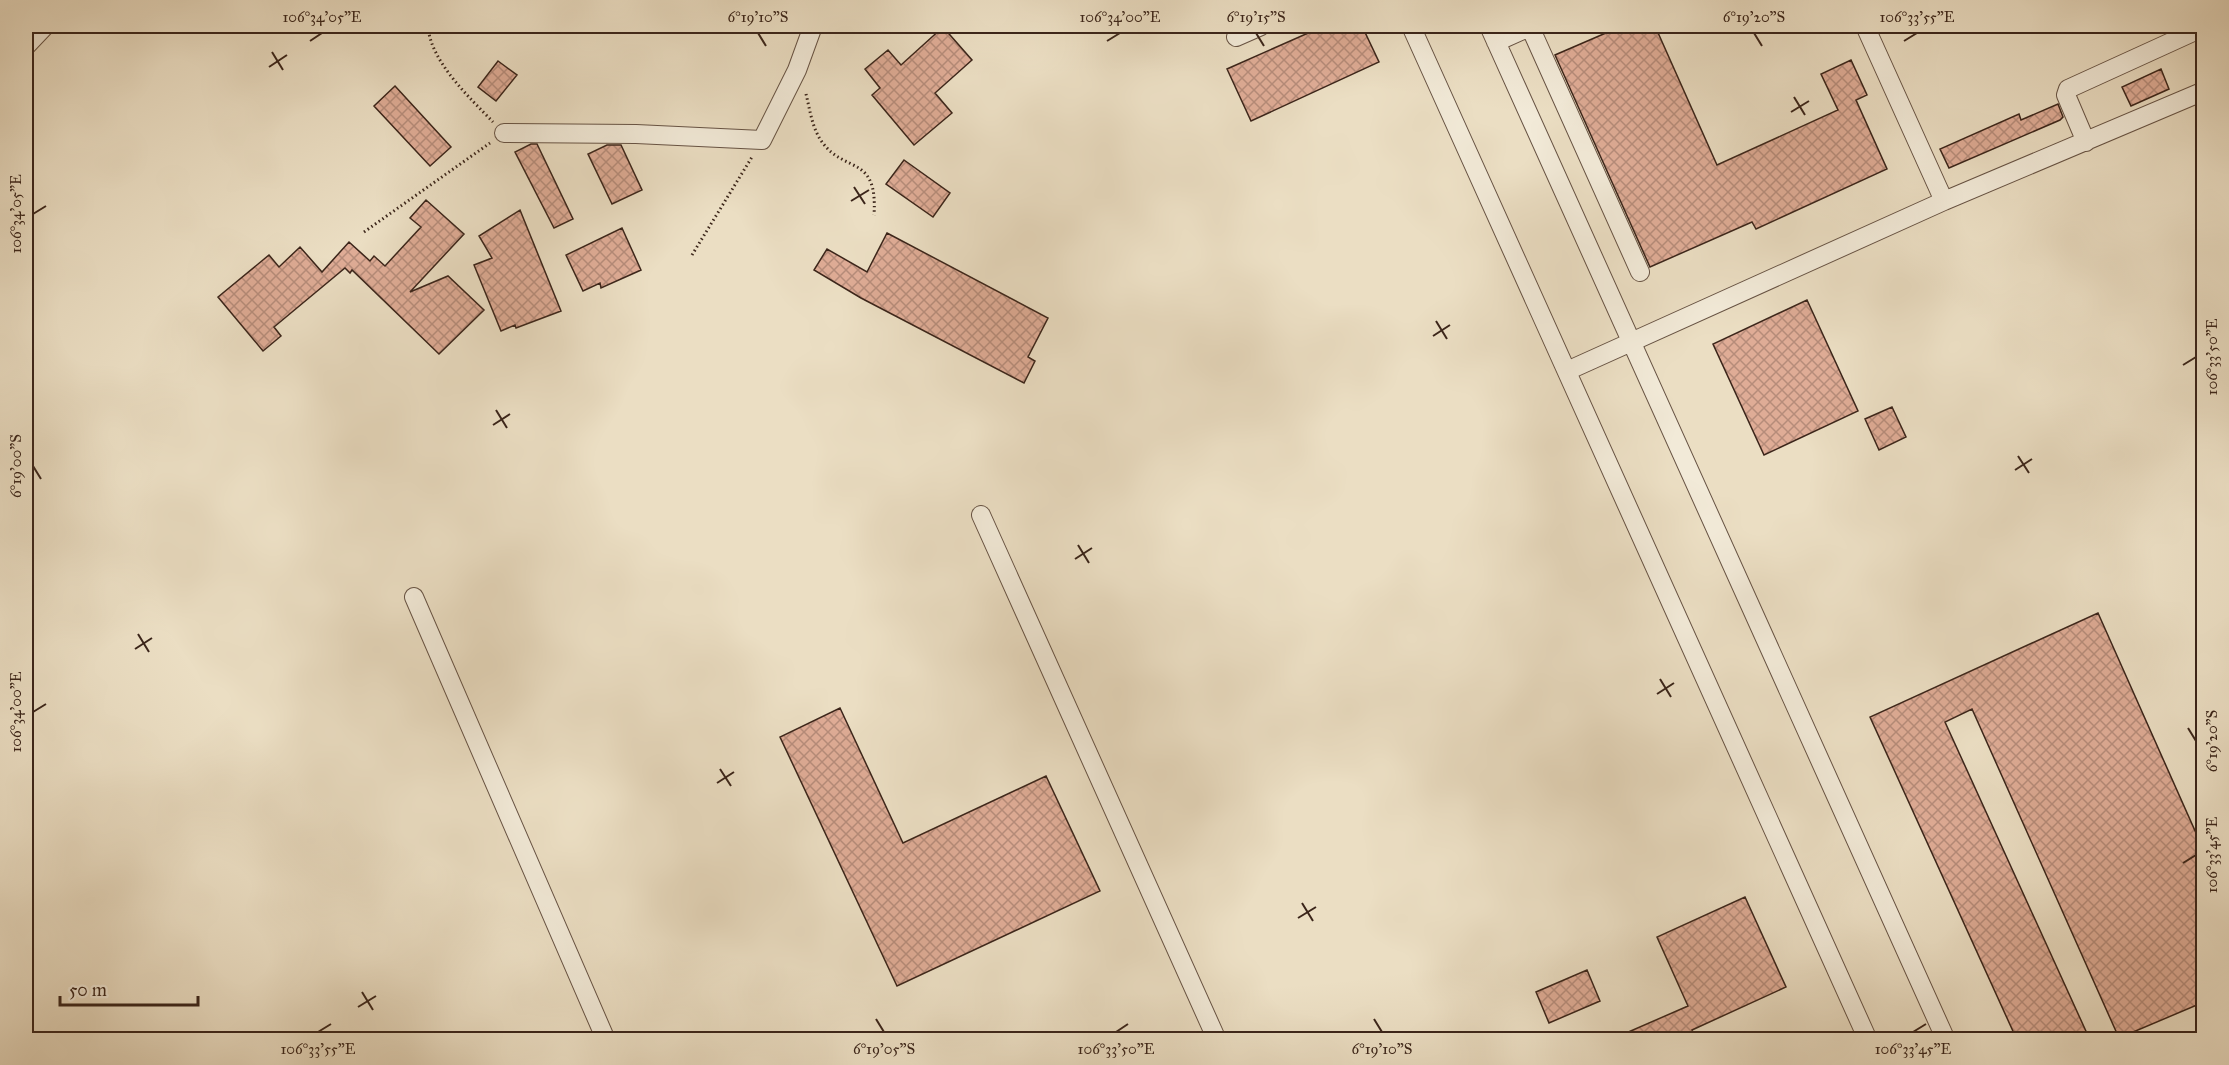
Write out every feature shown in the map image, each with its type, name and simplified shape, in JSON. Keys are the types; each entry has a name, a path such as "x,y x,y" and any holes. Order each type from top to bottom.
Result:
{"street":[{"path":"26,46 45,26"},
{"path":"504,133 636,134 762,140 797,70 813,26"},
{"path":"1236,37 1261,26"},
{"path":"1411,26 1868,1040"},
{"path":"1640,272 1531,26 1493,34 1946,1040"},
{"path":"1865,26 1944,201"},
{"path":"2086,142 2066,96 2068,89 2204,27"},
{"path":"1567,370 1944,201 2204,91"},
{"path":"981,515 1217,1040"},
{"path":"414,597 606,1040"}],"path":[{"path":"364,232 504,133 455,82 438,55 428,26"},
{"path":"797,70 822,143 832,152 856,165 870,180 876,198 874,215"},
{"path":"692,255 762,140"}],"building":[{"path":"1324,26 1362,26 1379,62 1251,121 1227,69"},
{"path":"1622,26 1655,26 1717,165 1838,110 1821,74 1851,60 1867,95 1856,100 1887,169 1756,229 1752,222 1650,267 1555,55"},
{"path":"943,27 972,60 935,93 952,113 914,145 872,95 880,88 865,69 888,50 901,65"},
{"path":"498,61 517,75 496,101 478,87"},
{"path":"2161,69 2169,89 2131,106 2122,87"},
{"path":"395,86 451,147 430,166 374,106"},
{"path":"2058,104 2063,117 2060,120 1949,168 1940,149 2019,114 2021,120"},
{"path":"531,144 537,144 573,219 554,228 515,152"},
{"path":"607,145 621,145 642,190 612,204 588,154"},
{"path":"904,160 950,193 933,217 886,184"},
{"path":"426,200 464,234 410,292 448,276 484,310 439,354 352,270 350,273 345,268 274,327 281,336 263,351 218,297 269,255 279,267 300,247 322,272 349,242 370,261 374,256 385,266 421,227 410,218"},
{"path":"520,210 561,311 516,328 515,325 501,331 474,265 492,258 479,236"},
{"path":"622,228 641,270 601,288 600,283 583,291 566,255"},
{"path":"887,233 1048,318 1028,357 1035,361 1024,383 861,298 814,270 827,249 867,272"},
{"path":"1807,300 1858,411 1764,455 1713,344"},
{"path":"1892,407 1906,437 1879,450 1865,419"},
{"path":"2098,613 2204,851 2204,1002 2119,1038 1972,709 1945,722 2090,1040 2017,1040 1870,717"},
{"path":"840,708 903,843 1046,776 1100,891 897,986 780,737"},
{"path":"1745,897 1786,987 1692,1030 1696,1040 1610,1040 1688,1006 1657,937"},
{"path":"1587,970 1600,1001 1549,1023 1536,992"}]}
